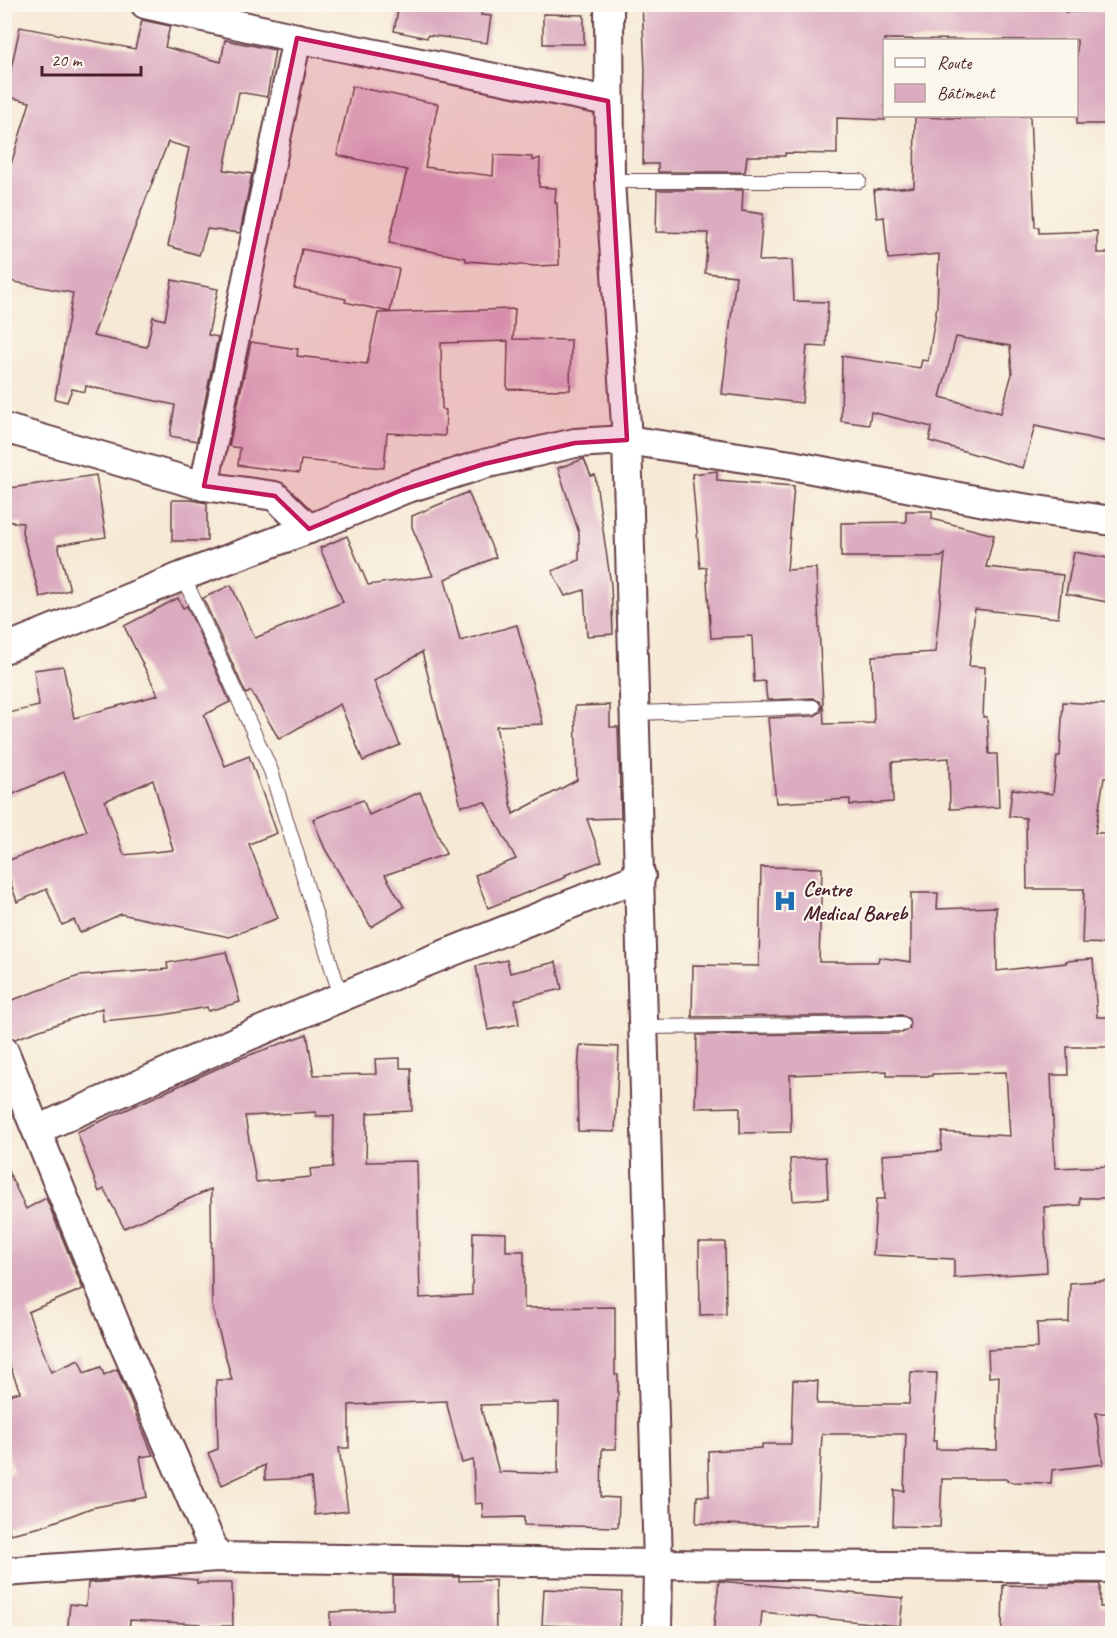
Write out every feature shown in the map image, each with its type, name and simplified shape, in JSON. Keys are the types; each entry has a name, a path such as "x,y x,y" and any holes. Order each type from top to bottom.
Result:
{"street":[{"path":"145,4 297,38 608,101"},
{"path":"609,4 610,182 627,440 641,876 658,1564 657,1634"},
{"path":"204,486 297,38"},
{"path":"4,428 204,486 275,496 309,529"},
{"path":"4,649 402,490 484,464 575,443 627,440 791,465 990,503 1113,521"},
{"path":"37,1130 341,997 641,876"},
{"path":"4,1050 117,1328 217,1557"},
{"path":"4,1572 217,1557 1113,1568"}],"lane":[{"path":"610,182 859,181"},
{"path":"183,576 271,771 341,997"},
{"path":"636,713 813,707"},
{"path":"644,1027 902,1024"}],"highlighted area":[{"path":"297,38 608,101 627,440 575,443 484,464 402,490 309,529 275,496 204,486"}],"building":[{"path":"399,4 483,4 481,15 491,16 487,43 428,35 427,38 394,31"},
{"path":"642,4 1065,4 1065,12 1113,11 1113,124 1077,124 1078,39 883,39 883,117 885,120 837,118 837,154 785,153 785,156 747,156 745,172 658,172 658,164 643,164 645,70"},
{"path":"543,14 584,15 584,44 543,44"},
{"path":"142,20 170,26 165,47 221,62 225,40 275,50 267,97 239,92 224,170 252,174 240,233 207,229 199,255 168,246 189,148 168,142 93,336 147,347 153,317 165,320 172,280 218,289 208,335 218,337 197,441 170,436 175,405 86,386 85,392 72,389 67,402 55,399 73,293 4,280 4,187 30,102 5,96 20,27 135,49"},
{"path":"352,86 438,104 425,167 493,176 494,155 532,157 532,161 540,158 539,187 556,188 559,265 536,266 466,261 466,258 389,243 407,170 337,155"},
{"path":"915,117 985,119 984,117 1030,117 1035,227 1039,227 1039,233 1097,231 1097,253 1113,253 1113,443 1035,426 1023,468 929,441 932,427 871,412 869,425 841,421 842,356 920,368 922,360 928,361 937,306 939,254 888,259 884,217 877,218 874,190 914,187","holes":["956,337 1010,346 1012,374 1001,413 940,397"]},
{"path":"657,190 743,190 742,211 763,214 759,261 792,260 794,301 828,302 826,347 807,346 802,403 722,394 736,276 705,273 708,233 656,232"},
{"path":"302,249 399,269 390,312 345,302 346,299 294,288"},
{"path":"515,309 513,339 571,340 570,390 507,389 508,341 441,343 442,409 446,410 445,436 387,433 384,468 301,460 299,473 238,465 240,448 229,446 251,342 298,349 297,356 367,364 378,313"},
{"path":"584,459 591,476 595,475 611,585 613,634 587,636 584,590 565,596 552,571 579,560 579,533 558,468"},
{"path":"717,471 717,480 794,486 787,570 816,568 824,724 874,723 872,656 935,652 945,554 941,557 841,557 841,523 906,522 906,511 932,511 932,519 994,535 986,567 1063,575 1058,618 975,609 969,666 985,667 983,717 987,717 989,754 997,754 999,807 950,809 949,758 892,762 893,802 850,805 850,799 776,803 768,718 814,716 821,712 822,706 813,698 767,700 765,681 754,682 752,636 711,638 706,567 700,568 692,474"},
{"path":"96,475 106,537 58,545 70,590 40,597 22,532 23,523 4,521 4,489"},
{"path":"468,492 496,557 445,579 460,641 517,625 543,724 496,726 513,814 577,780 575,706 610,705 610,727 618,727 621,818 587,819 602,861 488,908 475,875 516,859 485,802 461,806 422,652 374,681 400,745 363,761 340,704 279,739 251,691 246,694 203,598 231,585 255,638 343,602 320,548 347,536 368,585 433,576 412,527 412,516"},
{"path":"172,500 207,503 207,541 172,541"},
{"path":"1074,552 1113,559 1107,602 1066,594"},
{"path":"178,598 183,608 187,606 230,702 204,715 225,766 249,756 277,833 249,844 278,918 229,937 121,914 80,933 74,920 62,925 47,889 17,902 4,862 87,831 64,772 4,798 4,714 39,706 34,670 63,666 74,718 158,695 124,626","holes":["153,780 173,850 124,855 105,801"]},
{"path":"1063,702 1113,705 1113,745 1111,745 1108,778 1104,778 1095,833 1113,833 1113,944 1082,943 1084,889 1027,889 1026,818 1009,816 1012,789 1053,794 1057,756 1060,756"},
{"path":"420,792 446,854 385,875 404,907 371,927 325,849 313,819 363,800 369,815"},
{"path":"761,867 822,868 819,962 878,962 879,957 911,962 911,893 938,893 937,909 996,907 997,971 1093,959 1097,1017 1113,1017 1113,1047 1067,1047 1068,1075 1051,1075 1055,1168 1113,1166 1113,1198 1080,1198 1080,1205 1044,1207 1047,1272 954,1278 954,1259 873,1255 876,1199 885,1199 882,1155 941,1151 942,1132 1010,1136 1006,1072 932,1074 932,1076 887,1076 887,1071 790,1075 791,1132 740,1133 740,1107 695,1108 697,1035 902,1033 910,1028 909,1019 902,1015 692,1017 693,965 759,966"},
{"path":"226,952 240,1002 208,1011 207,1007 163,1015 103,1021 102,1008 15,1039 4,1035 4,1003 79,976 168,969 167,963"},
{"path":"507,960 510,973 556,962 562,989 515,1000 519,1024 488,1030 476,966"},
{"path":"307,1034 314,1075 376,1074 375,1059 400,1058 400,1068 411,1068 412,1111 367,1113 366,1162 417,1161 420,1298 472,1295 473,1232 506,1233 506,1251 524,1251 524,1308 615,1307 615,1375 618,1375 616,1449 602,1449 601,1497 619,1498 618,1527 524,1525 524,1517 483,1518 482,1503 475,1504 473,1460 462,1463 446,1401 349,1405 349,1448 339,1448 348,1511 315,1515 311,1478 265,1480 265,1465 222,1485 208,1453 218,1449 216,1380 232,1380 212,1306 211,1189 124,1228 104,1189 99,1192 77,1132 236,1060","holes":["316,1112 316,1116 334,1116 333,1167 310,1169 311,1177 256,1182 245,1116","559,1403 558,1474 499,1472 480,1405"]},
{"path":"580,1045 619,1047 615,1132 578,1131 577,1084"},
{"path":"826,1157 828,1198 793,1201 790,1159"},
{"path":"4,1162 26,1209 46,1198 83,1289 28,1312 51,1372 79,1360 84,1373 101,1367 104,1375 117,1369 153,1455 140,1457 147,1497 91,1508 41,1527 10,1534 4,1508 4,1474 13,1472 4,1440 4,1396 20,1392 4,1351"},
{"path":"699,1242 725,1242 726,1314 700,1315"},
{"path":"1113,1280 1113,1309 1108,1310 1108,1360 1113,1360 1113,1413 1096,1413 1103,1464 1052,1470 1051,1483 1013,1482 1007,1479 942,1479 940,1527 893,1526 894,1490 904,1491 906,1434 822,1434 817,1525 696,1523 697,1496 709,1496 708,1451 762,1448 762,1444 791,1444 793,1380 818,1381 817,1404 909,1404 911,1372 937,1373 933,1441 936,1441 936,1449 997,1450 999,1376 989,1377 988,1350 1038,1348 1037,1323 1069,1322 1070,1283"},
{"path":"393,1576 459,1577 459,1581 495,1580 496,1634 330,1634 330,1612 393,1609"},
{"path":"165,1577 197,1580 197,1583 232,1583 233,1626 201,1626 201,1624 130,1620 129,1632 104,1630 103,1634 67,1634 70,1604 86,1606 88,1583"},
{"path":"719,1581 903,1598 900,1626 762,1612 760,1634 713,1634"},
{"path":"1049,1584 1100,1584 1100,1607 1113,1607 1113,1634 1002,1631 1003,1585 1049,1586"},
{"path":"544,1589 622,1592 620,1628 542,1625"}],"place":[{"name":"Centre Medical Bareb","path":"785,901"}]}
